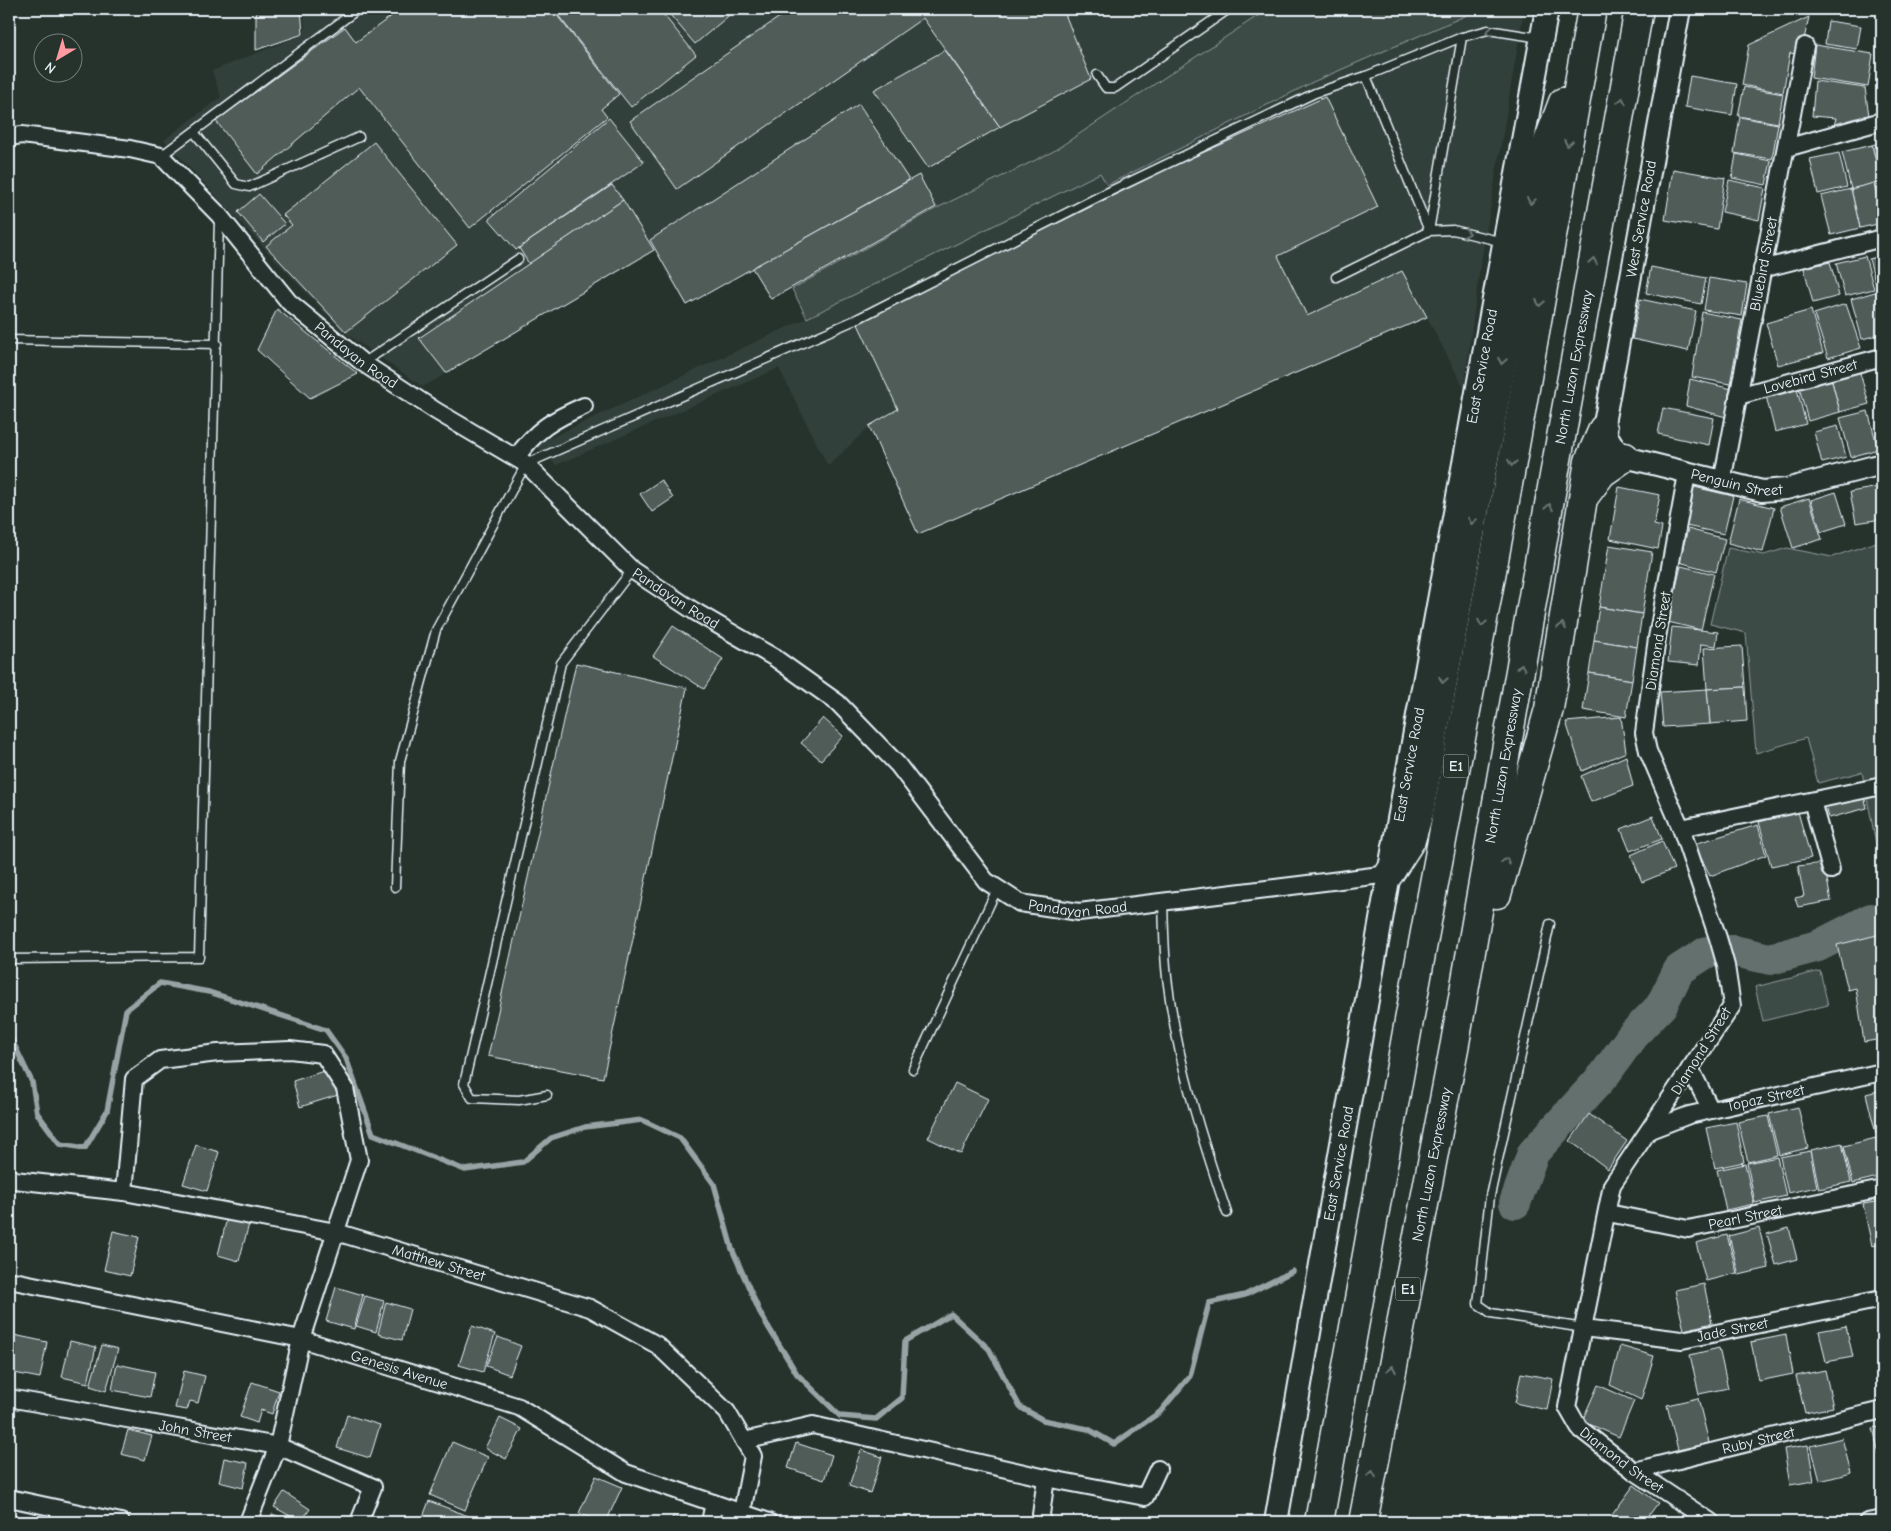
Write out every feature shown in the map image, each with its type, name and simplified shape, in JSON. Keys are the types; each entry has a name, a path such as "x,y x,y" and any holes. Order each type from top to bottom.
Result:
{"highway":[{"name":"E1","path":"1319,1522 1511,468 1592,9"},
{"name":"North Luzon Expressway","path":"1363,1522 1455,1043 1554,476 1639,9"},
{"path":"1389,874 1411,840 1419,812 1537,172 1586,39"},
{"path":"1455,1043 1549,709 1589,461 1603,429"},
{"path":"1583,498 1602,473 1625,457"}],"main road":[{"name":"East Service Road","path":"1276,1522 1389,874 1547,9"}],"street":[{"name":"West Service Road","path":"1603,429 1680,9"},
{"name":"Bluebird Street","path":"1722,482 1805,46"},
{"path":"1786,148 1882,121"},
{"path":"9,137 22,136 130,149 161,156"},
{"name":"Pandayan Road","path":"161,156 220,215 289,302 363,363 436,411 521,461 632,570 694,611 775,658 838,704 898,765 986,881 1020,903 1079,912 1389,874"},
{"path":"1762,269 1882,238"},
{"name":"Lovebird Street","path":"1738,396 1882,357"},
{"path":"521,461 528,440 555,419 584,406"},
{"path":"1603,429 1614,448 1625,457"},
{"name":"Penguin Street","path":"1625,457 1762,491 1786,490 1882,464"},
{"name":"Diamond Street","path":"1688,474 1658,638 1644,734 1648,751 1681,828 1718,938 1726,966 1732,1006 1612,1185 1608,1213 1582,1328 1567,1407 1579,1428 1634,1471 1711,1522"},
{"path":"1681,828 1882,786"},
{"path":"1812,801 1831,870"},
{"path":"124,1192 134,1079 160,1060 218,1053 290,1050 323,1054 345,1088 359,1160 301,1339 278,1446 248,1522"},
{"path":"1690,1068 1711,1110"},
{"name":"Topaz Street","path":"1650,1130 1711,1110 1882,1072"},
{"name":"Matthew Street","path":"9,1176 14,1180 124,1192 336,1232 590,1308 656,1345 727,1412 754,1456 742,1512"},
{"name":"Pearl Street","path":"1608,1213 1688,1229 1882,1188"},
{"name":"Genesis Avenue","path":"9,1280 301,1339 519,1407 626,1473 769,1522"},
{"name":"Jade Street","path":"1582,1328 1682,1340 1882,1299"},
{"name":"John Street","path":"9,1398 278,1446 373,1487 359,1522"},
{"name":"Ruby Street","path":"1634,1471 1882,1410"},
{"path":"744,1441 813,1425 1046,1478 1145,1497 1158,1469"},
{"path":"1040,1522 1046,1478"},
{"path":"9,1498 121,1522"},
{"path":"710,1522 714,1503"},
{"path":"1868,1522 1882,1519"}],"lane":[{"path":"161,156 358,9"},
{"path":"1097,75 1106,88 1115,88 1229,9"},
{"path":"395,887 400,761 436,630 521,461 855,320 1100,196 1306,97 1366,76 1462,37 1488,30 1542,38"},
{"path":"1429,231 1462,37"},
{"path":"1366,76 1429,231"},
{"path":"194,132 236,184 249,186 359,137"},
{"path":"9,959 199,957 220,215"},
{"path":"1336,277 1429,231 1453,230 1505,242"},
{"path":"363,363 518,259"},
{"path":"9,340 217,344"},
{"path":"547,1096 519,1100 472,1098 464,1084 561,663 632,570"},
{"path":"913,1069 998,889"},
{"path":"1163,902 1168,985 1189,1092 1227,1213"},
{"path":"1550,924 1490,1196 1478,1304 1491,1313 1582,1328"}],"shaded area":[{"path":"304,9 1268,9 1052,152 937,208 770,300 752,268 686,306 655,251 423,387 342,331 164,140 221,97 212,71 305,34"},
{"path":"1268,9 1481,9 1315,81 1107,185 1100,173 807,318 792,289 937,208 1052,152"},
{"path":"1481,9 1524,9 1479,274 1464,388 1427,317 918,534 869,427 828,466 779,368 556,465 535,445 807,318 1100,173 1107,185 1315,81"},
{"path":"1882,540 1882,874 1862,772 1818,783 1806,738 1756,753 1746,633 1710,624 1728,548 1764,555 1787,548 1832,557"},
{"path":"1820,971 1828,1005 1763,1021 1755,987"}],"building":[{"path":"256,9 301,9 303,34 256,50"},
{"path":"401,9 552,9 619,94 601,109 607,117 470,228 359,87 257,174 216,121 345,27 356,42"},
{"path":"553,9 659,9 696,55 631,107"},
{"path":"665,9 730,9 733,12 695,44"},
{"path":"791,9 1063,9 1091,79 1000,127 923,18 677,189 630,121"},
{"path":"1809,17 1804,39 1799,38 1796,54 1790,53 1783,93 1742,85 1749,45"},
{"path":"1828,21 1861,26 1857,49 1825,44"},
{"path":"1815,45 1873,54 1868,87 1811,78"},
{"path":"945,50 1000,127 928,168 874,90"},
{"path":"1690,76 1737,84 1732,115 1685,107"},
{"path":"1815,81 1865,88 1869,116 1834,126 1836,118 1812,116"},
{"path":"1744,87 1783,94 1778,123 1738,116"},
{"path":"1325,97 1378,207 1278,256 1307,316 1402,271 1427,317 918,534 869,426 898,409 857,322 1165,170"},
{"path":"859,104 909,180 687,305 650,240"},
{"path":"1740,117 1778,124 1772,159 1734,153"},
{"path":"609,118 644,162 516,250 489,219"},
{"path":"374,142 457,245 346,332 266,246 292,225 283,215"},
{"path":"1882,142 1882,181 1881,182 1872,145"},
{"path":"1872,145 1881,182 1851,189 1842,152"},
{"path":"1839,153 1847,187 1818,194 1810,159"},
{"path":"1736,154 1771,161 1766,185 1732,178"},
{"path":"1673,169 1725,178 1717,229 1665,220"},
{"path":"919,175 936,207 771,299 752,268"},
{"path":"1729,180 1765,188 1759,220 1722,212"},
{"path":"1874,183 1882,223 1860,228 1851,189"},
{"path":"612,185 623,200 529,264 519,248"},
{"path":"1851,189 1860,228 1831,235 1821,196"},
{"path":"259,194 285,224 263,242 238,212"},
{"path":"623,200 654,250 446,373 419,338"},
{"path":"1865,256 1874,289 1845,296 1836,263"},
{"path":"1882,256 1882,286 1877,288 1869,259"},
{"path":"1830,262 1839,296 1813,303 1804,268"},
{"path":"1651,267 1706,278 1701,304 1646,293"},
{"path":"1709,278 1747,284 1742,316 1704,310"},
{"path":"1882,290 1882,334 1862,339 1851,299"},
{"path":"1640,299 1696,311 1688,351 1632,339"},
{"path":"1846,304 1861,348 1828,358 1814,314"},
{"path":"277,309 358,374 310,398 257,350"},
{"path":"1811,310 1823,353 1778,365 1766,323"},
{"path":"1702,312 1742,320 1730,384 1692,377"},
{"path":"1858,366 1869,404 1840,412 1830,374"},
{"path":"1831,378 1840,412 1808,421 1799,387"},
{"path":"1690,379 1732,389 1726,417 1686,406"},
{"path":"1797,389 1806,424 1775,432 1766,396"},
{"path":"1663,408 1714,418 1709,445 1658,434"},
{"path":"1868,411 1878,449 1851,457 1840,418"},
{"path":"1838,426 1846,457 1822,463 1814,432"},
{"path":"661,480 673,498 652,512 640,494"},
{"path":"1619,487 1660,495 1654,525 1662,527 1658,549 1610,539"},
{"path":"1694,487 1733,496 1724,534 1686,526"},
{"path":"1879,487 1882,519 1856,523 1850,492"},
{"path":"1836,492 1846,524 1821,532 1811,500"},
{"path":"1809,498 1822,539 1793,548 1780,507"},
{"path":"1739,499 1774,508 1763,552 1728,543"},
{"path":"1688,529 1725,539 1716,572 1679,562"},
{"path":"1609,545 1652,552 1642,614 1599,607"},
{"path":"1681,566 1714,574 1701,630 1668,622"},
{"path":"1599,607 1642,614 1637,647 1594,640"},
{"path":"673,626 723,659 704,689 653,656"},
{"path":"1672,627 1718,632 1716,646 1701,644 1699,665 1668,662"},
{"path":"1594,640 1637,647 1632,680 1589,673"},
{"path":"1742,646 1745,687 1707,689 1704,648"},
{"path":"576,663 687,688 603,1078 488,1056"},
{"path":"1589,673 1632,680 1626,717 1583,710"},
{"path":"1745,687 1747,721 1710,724 1707,689"},
{"path":"1707,689 1710,724 1663,727 1660,692"},
{"path":"1621,717 1626,752 1582,771 1566,722"},
{"path":"823,718 843,736 821,760 801,743"},
{"path":"1626,756 1633,786 1591,802 1581,776"},
{"path":"1863,792 1867,808 1829,818 1825,802"},
{"path":"1798,812 1811,858 1771,866 1759,822"},
{"path":"1653,816 1662,839 1630,851 1621,829"},
{"path":"1758,825 1766,855 1710,876 1694,844"},
{"path":"1662,841 1674,869 1642,882 1631,855"},
{"path":"1824,863 1831,901 1798,907 1795,898 1804,896 1798,866"},
{"path":"1881,934 1882,1039 1864,1042 1856,988 1848,990 1837,945"},
{"path":"330,1069 338,1095 300,1107 293,1081"},
{"path":"955,1083 988,1099 961,1154 928,1138"},
{"path":"1882,1090 1882,1133 1876,1134 1866,1094"},
{"path":"1798,1107 1808,1148 1779,1155 1769,1114"},
{"path":"1589,1114 1627,1141 1608,1169 1570,1141"},
{"path":"1768,1116 1777,1155 1748,1162 1738,1122"},
{"path":"1736,1122 1744,1162 1715,1168 1706,1128"},
{"path":"1882,1135 1882,1158 1877,1136"},
{"path":"1876,1138 1882,1163 1882,1176 1853,1183 1844,1146"},
{"path":"1842,1143 1851,1182 1819,1189 1811,1150"},
{"path":"196,1145 219,1152 207,1191 183,1184"},
{"path":"1810,1151 1817,1187 1788,1193 1780,1157"},
{"path":"1777,1157 1786,1196 1755,1203 1747,1163"},
{"path":"1745,1164 1754,1204 1726,1210 1717,1170"},
{"path":"1882,1201 1882,1244 1872,1246 1863,1204"},
{"path":"227,1218 249,1224 239,1261 218,1255"},
{"path":"1759,1228 1769,1268 1739,1275 1729,1236"},
{"path":"1789,1228 1797,1259 1776,1265 1767,1234"},
{"path":"113,1231 139,1237 130,1276 104,1270"},
{"path":"1727,1235 1737,1273 1706,1281 1696,1243"},
{"path":"1704,1284 1712,1323 1684,1330 1675,1290"},
{"path":"336,1287 363,1295 354,1329 326,1321"},
{"path":"365,1296 384,1301 376,1332 356,1326"},
{"path":"386,1302 410,1309 402,1340 378,1334"},
{"path":"472,1326 495,1334 483,1372 459,1365"},
{"path":"1846,1326 1853,1357 1826,1362 1819,1331"},
{"path":"9,1334 47,1342 40,1378 9,1372"},
{"path":"1786,1335 1793,1374 1759,1381 1751,1342"},
{"path":"498,1337 521,1346 510,1375 486,1366"},
{"path":"70,1341 96,1347 88,1383 62,1377"},
{"path":"102,1345 118,1349 106,1391 90,1386"},
{"path":"1620,1346 1654,1356 1641,1400 1610,1385"},
{"path":"1719,1348 1728,1388 1699,1394 1690,1355"},
{"path":"117,1364 155,1372 150,1397 112,1390"},
{"path":"1825,1370 1833,1407 1805,1413 1796,1376"},
{"path":"184,1371 205,1376 198,1403 190,1401 187,1410 175,1408"},
{"path":"1521,1373 1553,1379 1547,1410 1515,1403"},
{"path":"252,1382 279,1391 272,1414 261,1410 257,1423 240,1417"},
{"path":"1598,1385 1634,1401 1619,1437 1582,1421"},
{"path":"1698,1398 1709,1443 1678,1450 1667,1405"},
{"path":"347,1415 380,1425 370,1458 337,1448"},
{"path":"500,1418 522,1429 506,1459 485,1448"},
{"path":"1882,1426 1882,1466 1873,1429"},
{"path":"128,1430 152,1436 145,1460 121,1454"},
{"path":"1842,1438 1851,1473 1820,1481 1811,1446"},
{"path":"452,1442 488,1457 465,1510 430,1495"},
{"path":"796,1443 832,1455 824,1480 788,1468"},
{"path":"1808,1445 1814,1481 1790,1485 1784,1449"},
{"path":"861,1450 882,1457 870,1493 849,1486"},
{"path":"224,1458 248,1463 243,1488 219,1482"},
{"path":"596,1476 622,1487 606,1522 600,1522 579,1513"},
{"path":"1634,1485 1658,1503 1644,1522 1613,1522 1609,1519"},
{"path":"284,1492 310,1509 301,1522 274,1507"},
{"path":"429,1501 484,1522 421,1522"},
{"path":"272,1514 293,1522 269,1522"},
{"path":"673,1516 691,1522 671,1522"}],"waterway":[{"path":"1515,1203 1533,1153 1605,1074 1632,1036 1661,1006 1679,970 1707,952 1734,951 1770,959 1818,946 1871,919 1882,922"},
{"path":"9,1034 32,1082 37,1113 60,1144 85,1148 107,1111 126,1010 160,983 209,992 326,1030 346,1058 373,1134 465,1170 523,1162 551,1138 585,1127 642,1120 680,1138 714,1184 732,1249 761,1315 797,1374 840,1416 876,1419 902,1398 905,1341 951,1314 989,1349 1020,1407 1043,1420 1088,1429 1114,1444 1160,1412 1190,1376 1209,1303 1245,1295 1293,1271"}]}
